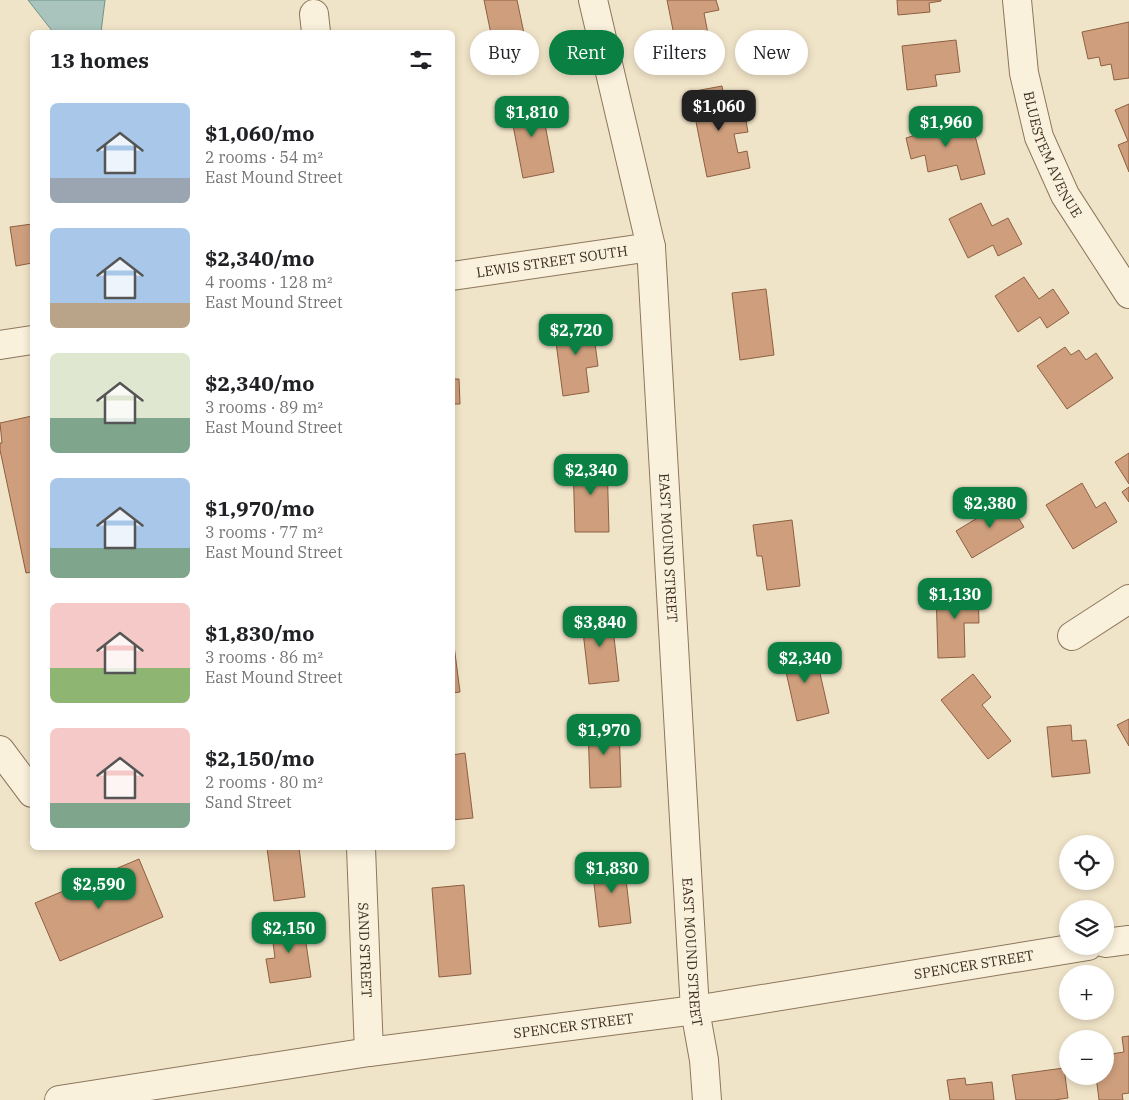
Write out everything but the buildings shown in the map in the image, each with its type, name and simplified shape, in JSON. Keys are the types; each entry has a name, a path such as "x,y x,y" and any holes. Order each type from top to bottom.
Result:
{"street":[{"name":"EAST MOUND STREET","path":"593,0 651,247 696,1010 704,1060 707,1100"},
{"name":"BLUESTEM AVENUE","path":"1017,0 1024,73 1039,137 1066,195 1129,294"},
{"name":"LEWIS STREET SOUTH","path":"455,276 651,247"},
{"path":"0,345 30,340"},
{"path":"1072,636 1129,599"},
{"path":"0,750 30,790"},
{"name":"SAND STREET","path":"361,850 369,1052"},
{"path":"1114,942 1129,940"},
{"name":"SPENCER STREET","path":"59,1100 369,1052 696,1010 1059,951"}],"water":[{"path":"28,0 105,0 101,30 51,30"}]}
